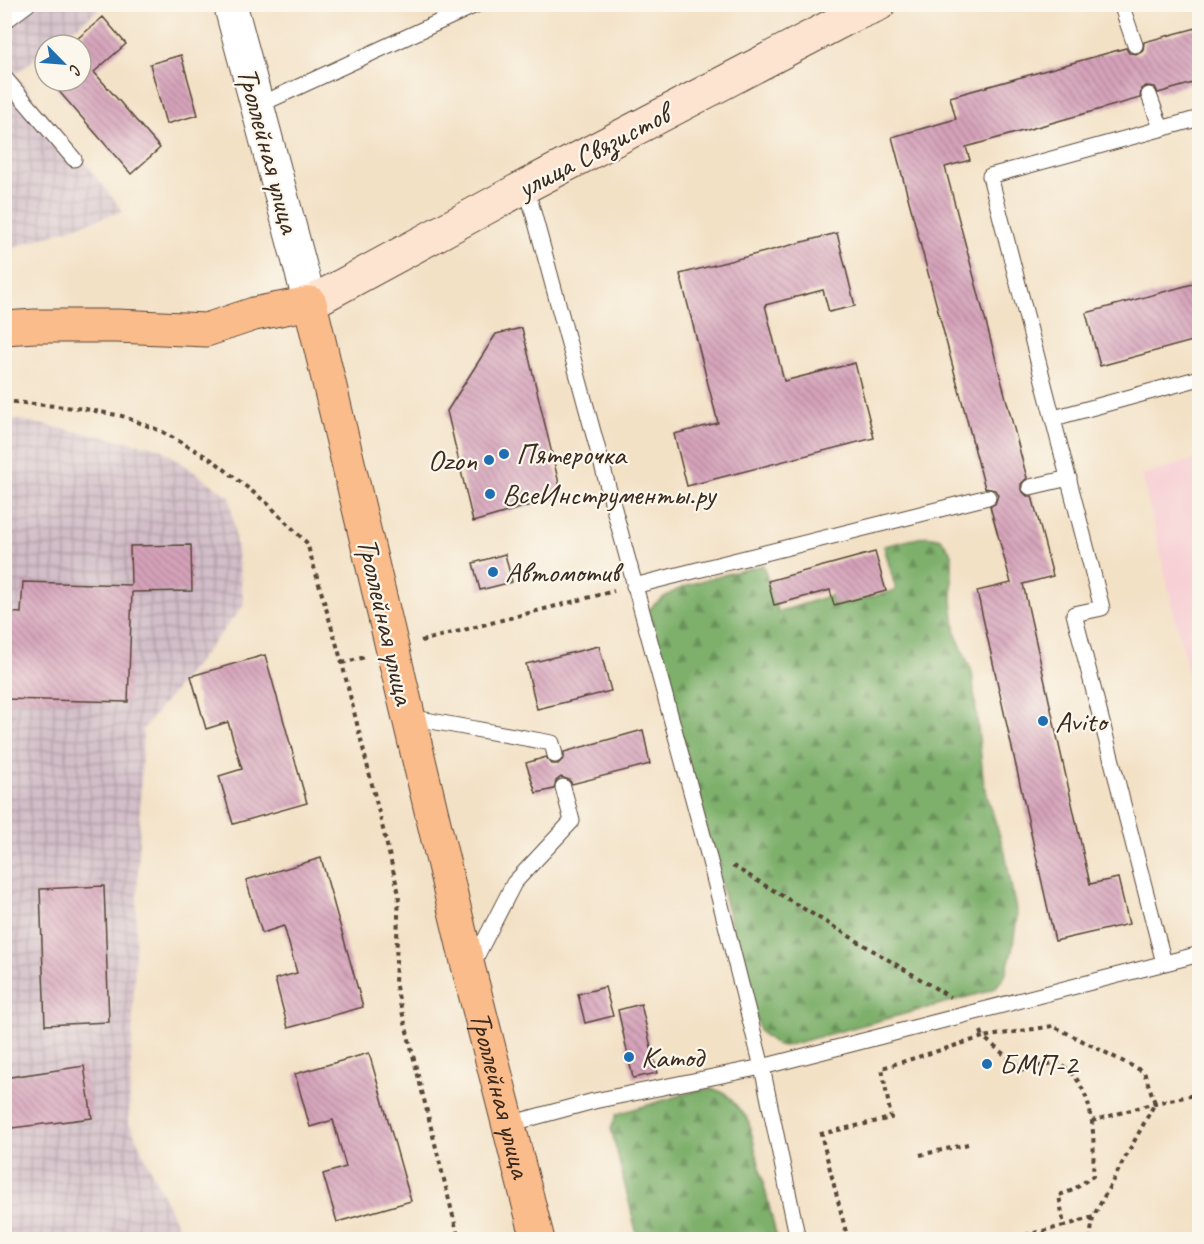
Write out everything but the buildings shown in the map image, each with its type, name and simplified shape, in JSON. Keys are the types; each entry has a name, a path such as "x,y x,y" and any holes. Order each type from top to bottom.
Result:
{"main road":[{"name":"улица Связистов","path":"310,303 526,186 851,16 879,4"},
{"path":"4,328 117,326 206,330 254,314 310,303"},
{"name":"Троллейная улица","path":"310,303 469,970 538,1239"}],"street":[{"name":"Троллейная улица","path":"230,4 310,303"}],"lane":[{"path":"4,22 28,4"},
{"path":"257,106 461,8 478,4"},
{"path":"1121,4 1135,45"},
{"path":"4,77 74,159"},
{"path":"1149,95 1161,128"},
{"path":"1164,963 1074,614 1102,608 990,176 1200,118"},
{"path":"526,186 707,850 762,1066 798,1239"},
{"path":"1054,418 1200,378"},
{"path":"1030,487 1069,478"},
{"path":"634,586 988,498"},
{"path":"409,717 552,743 555,754"},
{"path":"469,970 514,883 572,821 563,787"},
{"path":"509,1124 594,1101 762,1066 1200,954"}],"path":[{"path":"4,401 66,406 122,416 160,431 213,461 268,504 307,543 342,663 399,894 395,983 459,1239"},
{"path":"342,663 634,586"},
{"path":"848,1239 821,1134 891,1118 882,1068 983,1037 1023,1070 1058,1062 1076,1077 1087,1102 1094,1140 1093,1176 1073,1190 1059,1195 1064,1226 1004,1239"},
{"path":"1092,1121 1155,1103 1200,1094"},
{"path":"920,1155 968,1144"},
{"path":"1090,1239 1093,1217"}],"shaded area":[{"path":"4,5 105,5 68,33 33,33 33,60 15,74 123,211 5,250"},
{"path":"4,417 160,448 230,497 244,605 143,729 129,1123 184,1239 5,1240"},
{"path":"1200,458 1199,719 1142,475"}],"green space":[{"path":"927,536 941,539 952,554 952,602 956,635 972,672 984,786 1005,853 1017,916 1012,951 1005,976 995,988 982,993 785,1046 777,1045 760,1032 648,611 658,601 686,586 763,565 778,612 842,592 846,604 896,590 884,546"},
{"path":"712,1089 725,1093 748,1119 777,1239 638,1239 611,1128 617,1114 698,1090"}],"place":[{"name":"Пятерочка","path":"504,454"},
{"name":"Ozon","path":"489,460"},
{"name":"ВсеИнструменты.ру","path":"490,494"},
{"name":"Автомотив","path":"493,572"},
{"name":"Avito","path":"1043,721"},
{"name":"Катод","path":"629,1057"},
{"name":"БМП-2","path":"987,1064"}]}
